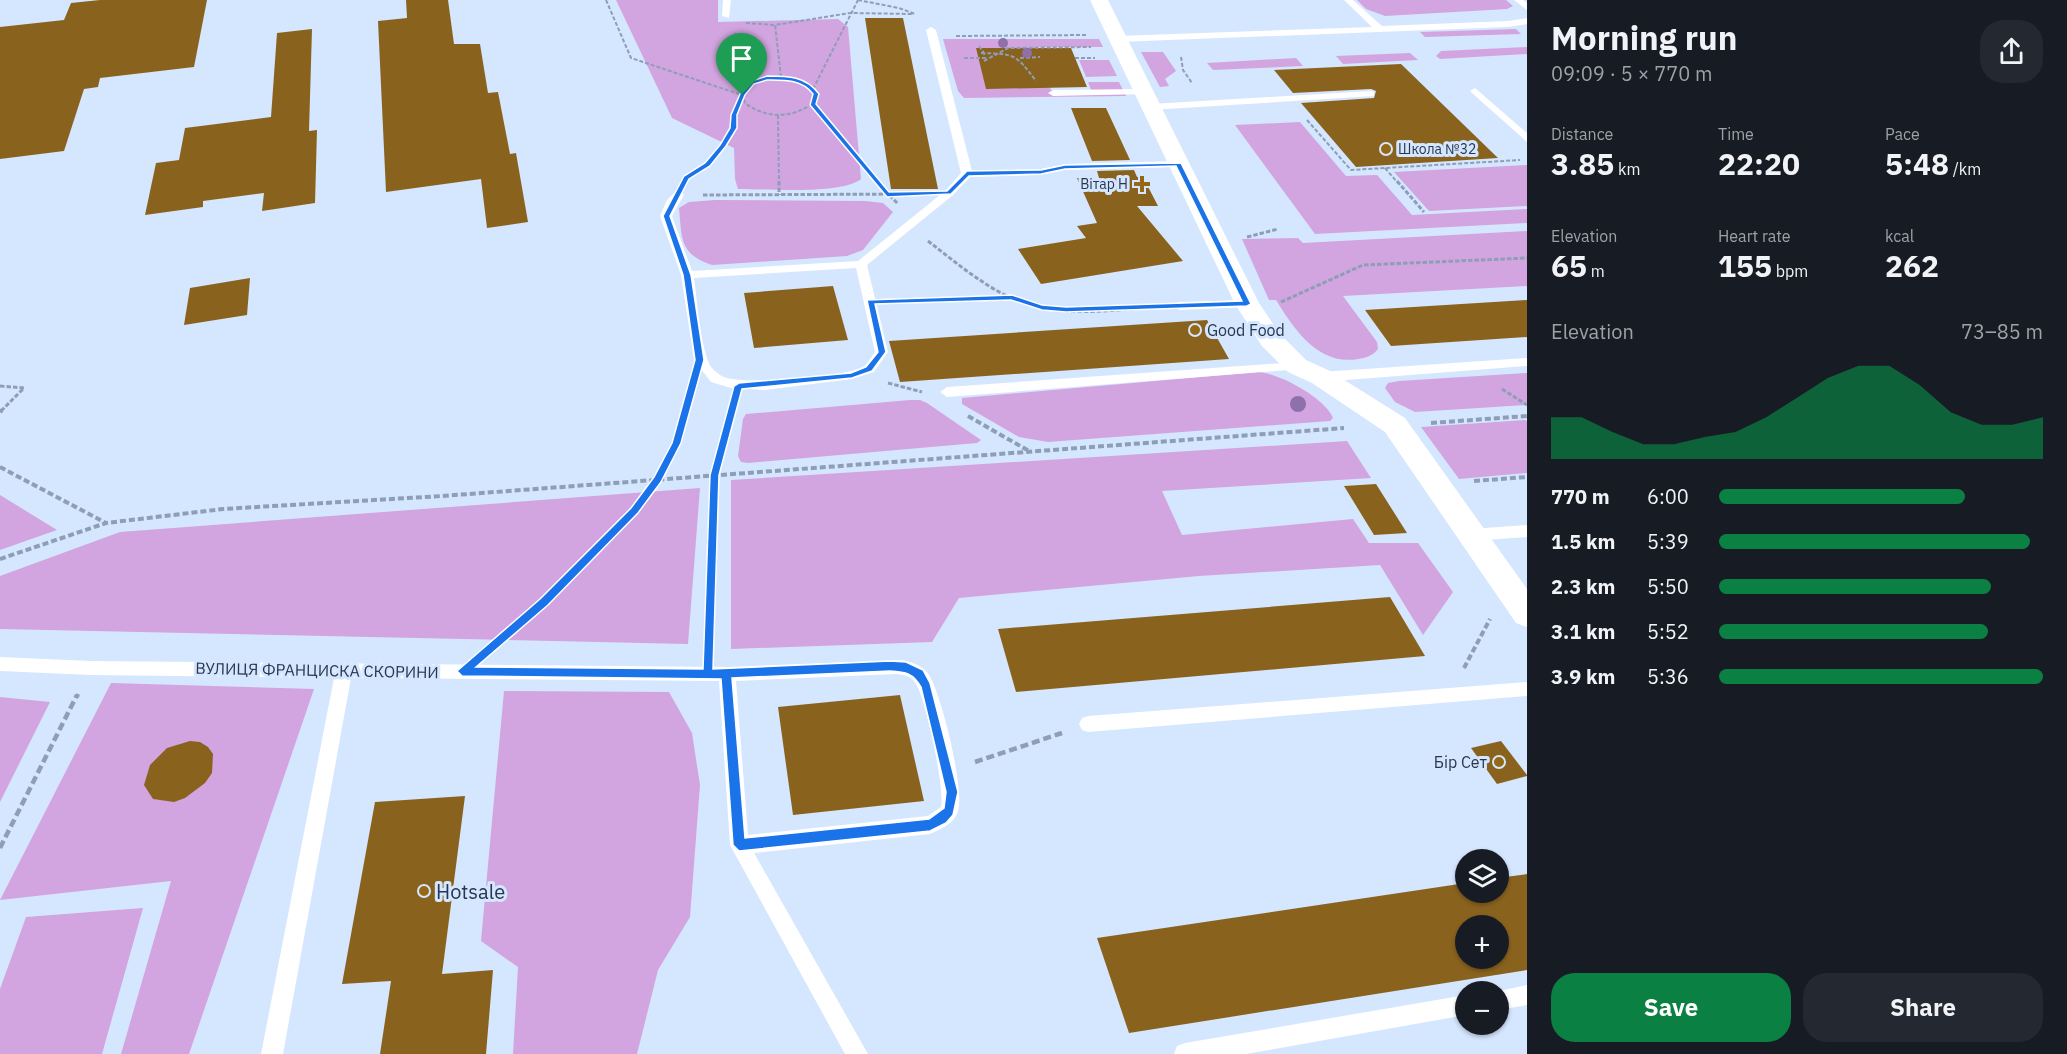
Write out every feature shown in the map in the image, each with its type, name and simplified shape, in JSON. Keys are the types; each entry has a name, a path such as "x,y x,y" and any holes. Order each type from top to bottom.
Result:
{"street":[{"path":"1100,0 1247,304 1271,340 1297,366 1322,377 1395,425 1527,614"}],"lane":[{"path":"726,16 727,0"},
{"path":"1348,0 1380,29"},
{"path":"1518,0 1527,7"},
{"path":"1118,39 1508,24 1527,21"},
{"path":"931,30 967,174"},
{"path":"1475,91 1527,139"},
{"path":"1053,93 1207,104 1371,94"},
{"path":"687,275 861,264 949,193 967,174 1041,172 1065,167 1179,164"},
{"path":"678,195 673,200 666,216 687,275 699,360 707,372 718,380 739,386 852,375 869,369 882,352 861,264"},
{"path":"1179,306 1247,304"},
{"path":"1322,377 1527,362"},
{"path":"947,392 1297,366"},
{"path":"1472,535 1527,531"},
{"name":"ВУЛИЦЯ ФРАНЦИСКА СКОРИНИ","path":"0,664 91,668 708,674 890,666 913,669 919,673 927,686 948,771"},
{"path":"272,1054 344,670"},
{"path":"727,674 739,845 857,1054"},
{"path":"1088,724 1527,689"},
{"path":"739,845 930,825 942,819 952,803 948,771"},
{"path":"1509,998 1527,995"},
{"path":"1185,1054 1455,1007"}],"path":[{"path":"606,0 631,58 742,96 745,103 753,109 778,115 797,112 812,104 816,96 813,89 799,80 781,77 760,80 749,85 742,96 734,115 734,128 723,146 707,165 686,178 678,195 949,193"},
{"path":"813,89 858,0 899,8 924,19 931,30 951,36 1092,35"},
{"path":"781,77 775,25 850,13 916,15"},
{"path":"734,30 749,85"},
{"path":"960,53 961,58 985,58 981,50 1019,58 1041,57 1036,47"},
{"path":"984,61 994,58 1008,48 1099,47"},
{"path":"1180,51 1183,70 1207,104"},
{"path":"1019,58 1037,81"},
{"path":"1289,99 1351,170 1527,159"},
{"path":"812,104 887,195 920,216"},
{"path":"778,115 779,195"},
{"path":"1385,168 1424,212"},
{"path":"909,225 960,265 1012,298 1042,307 1066,310 1179,306"},
{"path":"1244,237 1278,229"},
{"path":"1276,303 1302,296 1345,271 1363,265 1527,258"},
{"path":"870,302 1012,298"},
{"path":"462,671 544,602 635,511 657,479 677,443 699,360"},
{"path":"0,386 24,388 0,412"},
{"path":"708,674 715,475 739,386"},
{"path":"959,411 1029,451"},
{"path":"1422,424 1527,416"},
{"path":"0,559 106,523 223,509 442,496 1354,428"},
{"path":"0,467 106,523"},
{"path":"1465,482 1527,477"},
{"path":"1449,695 1493,614"},
{"path":"0,848 91,668"},
{"path":"948,771 1088,724"}],"shaded area":[{"path":"616,0 718,0 718,22 838,19 848,27 861,179 851,184 821,189 738,189 735,179 734,148 672,118"},
{"path":"1357,0 1506,0 1513,6 1507,9 1385,16 1366,9"},
{"path":"1516,29 1521,34 1425,37 1420,32"},
{"path":"943,39 1099,39 1103,47 1035,47 1051,90 1091,90 1088,82 1119,82 1126,96 964,98 958,91"},
{"path":"1527,47 1527,54 1440,59 1436,56 1441,51"},
{"path":"1141,52 1163,52 1176,71 1165,79 1169,86 1160,87"},
{"path":"1410,53 1418,60 1343,64 1336,56"},
{"path":"1296,58 1303,66 1213,70 1207,63"},
{"path":"1079,60 1109,60 1117,76 1086,77"},
{"path":"1300,122 1346,176 1377,175 1412,215 1527,209 1527,223 1315,234 1235,125"},
{"path":"1527,165 1527,206 1429,211 1394,172"},
{"path":"715,200 865,201 883,203 893,212 863,250 847,256 712,265 693,256 684,244 679,208 689,202"},
{"path":"1527,231 1527,286 1343,296 1377,342 1378,349 1366,357 1344,360 1331,357 1309,343 1299,333 1276,300 1269,300 1242,239 1298,238 1303,243"},
{"path":"1267,373 1300,388 1321,403 1333,418 1330,421 1048,442 1019,437 962,404 962,398"},
{"path":"1527,373 1527,405 1415,412 1395,402 1385,388 1388,383 1399,381"},
{"path":"910,400 927,403 981,440 977,443 748,463 741,462 738,456 743,419 746,414"},
{"path":"1527,421 1527,473 1459,479 1421,427"},
{"path":"1347,441 1371,478 1162,491 1182,535 1353,519 1369,543 1418,543 1453,592 1423,635 1380,565 1199,576 959,598 932,642 731,649 731,480"},
{"path":"700,488 688,644 0,629 0,576 120,532"},
{"path":"0,495 57,530 0,550"},
{"path":"111,683 314,689 189,1054 121,1054 171,881 0,900"},
{"path":"504,691 669,692 692,733 700,785 690,917 658,970 637,1054 513,1054 518,967 481,941"},
{"path":"0,697 50,702 0,802"},
{"path":"143,908 102,1054 0,1054 0,989 26,917"}],"building":[{"path":"100,0 207,0 194,67 100,78 98,87 84,89 64,151 0,159 0,27 64,20 71,3"},
{"path":"406,0 448,0 454,44 480,44 488,93 498,92 510,154 516,153 528,222 487,228 481,179 386,192 378,21 407,18"},
{"path":"865,18 903,18 938,189 891,189"},
{"path":"312,29 309,131 317,130 315,203 262,211 264,193 203,201 203,207 145,215 156,163 179,160 185,128 271,117 277,33"},
{"path":"976,48 1071,48 1087,87 986,89"},
{"path":"1401,64 1498,158 1356,167 1301,103 1374,98 1376,91 1371,89 1293,93 1274,70"},
{"path":"1071,108 1106,108 1130,160 1092,161"},
{"path":"1134,170 1137,177 1143,177 1158,206 1137,206 1183,261 1041,284 1018,249 1086,238 1077,226 1097,223 1077,178 1099,178 1097,171"},
{"path":"250,278 247,315 184,325 190,288"},
{"path":"833,286 848,340 754,348 744,293"},
{"path":"1527,300 1527,337 1391,346 1365,310"},
{"path":"1207,320 1229,359 900,382 889,341"},
{"path":"1376,484 1407,533 1374,535 1344,486"},
{"path":"1390,597 1425,656 1016,692 998,629"},
{"path":"900,695 924,801 793,815 778,707"},
{"path":"190,741 200,742 213,754 212,773 205,783 185,798 174,802 153,799 144,785 150,765 167,748"},
{"name":"Бір Сет","path":"1501,741 1527,776 1497,784 1471,748"},
{"path":"465,796 442,974 493,970 486,1054 380,1054 391,981 342,984 375,802"},
{"path":"1527,874 1527,970 1129,1033 1097,938 1455,885 1455,903 1509,903 1509,876"}],"place":[{"name":"Школа №32","path":"1386,149"},
{"name":"Вітар Н","path":"1142,184"},
{"name":"Good Food","path":"1195,330"},
{"name":"Бір Сет","path":"1499,762"},
{"name":"Hotsale","path":"424,891"}],"route":[{"path":"742,95 734,115 734,128 723,146 707,165 686,178 666,216 687,275 699,360 677,443 657,479 635,511 544,602 462,671 708,674 727,674 739,845 930,825 942,819 949,811 952,792 927,686 919,673 906,667 890,666 708,674 715,475 739,386 852,375 869,369 877,362 882,352 870,302 1012,298 1042,307 1066,310 1247,304 1179,164 1065,167 1041,172 967,174 949,193 887,195 812,104 816,94 810,86 799,80 774,77 752,83 742,95"}]}
